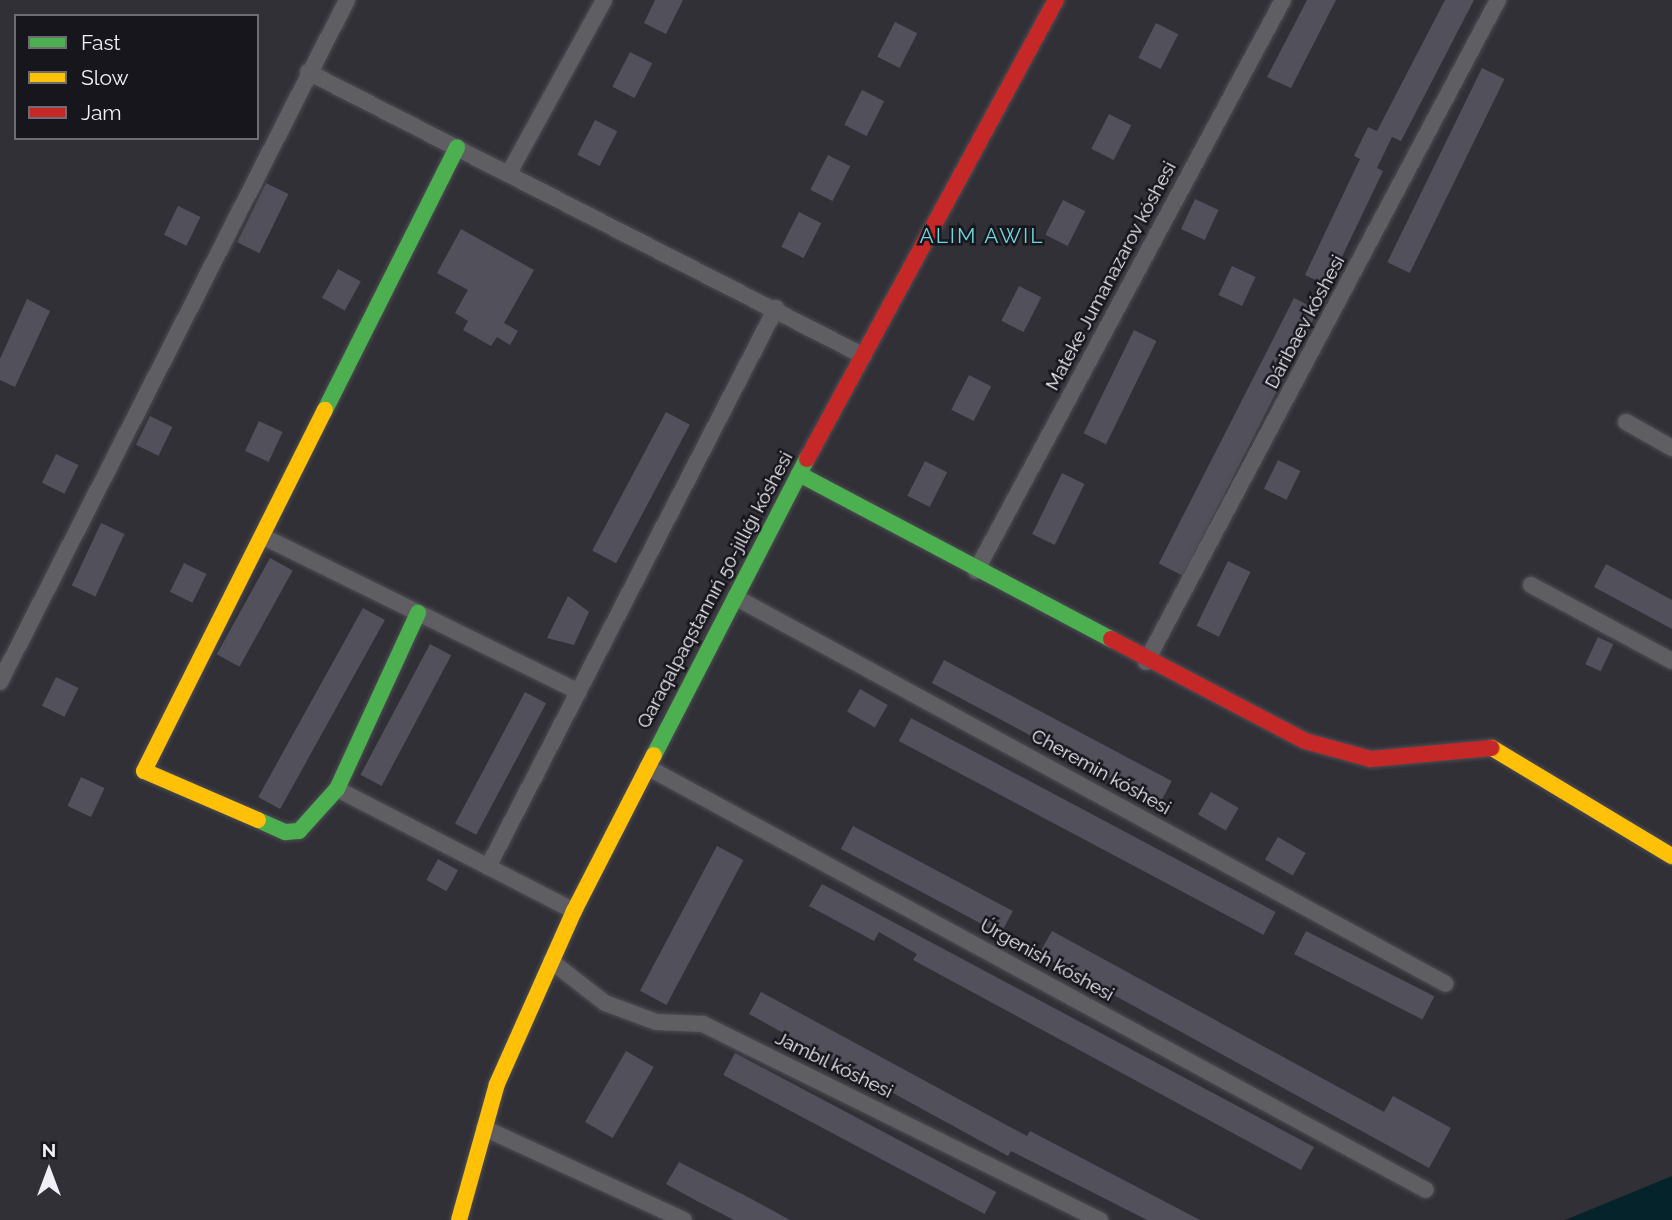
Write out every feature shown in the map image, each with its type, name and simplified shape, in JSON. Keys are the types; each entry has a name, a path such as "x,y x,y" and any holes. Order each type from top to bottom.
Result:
{"street":[{"path":"0,682 346,0"},
{"path":"509,173 604,0"},
{"name":"Qaraqalpaqstannıń 50-jıllıǵı kóshesi","path":"458,1220 505,1063 574,911 799,474 1056,0"},
{"name":"Mateke Jumanazarov kóshesi","path":"975,571 1283,0"},
{"name":"Dáribaev kóshesi","path":"1146,662 1498,0"},
{"path":"308,72 776,308 864,356"},
{"path":"418,613 337,789 299,831 285,832 144,771 457,147"},
{"path":"488,867 776,308"},
{"path":"1626,422 1672,448"},
{"path":"799,474 1146,662 1305,741 1371,759 1494,748 1672,856"},
{"path":"262,536 579,692"},
{"path":"1531,585 1672,661"},
{"name":"Cheremin kóshesi","path":"735,597 1446,984"},
{"name":"Úrgenish kóshesi","path":"647,767 1426,1190"},
{"path":"337,789 574,911"},
{"name":"Jambıl kóshesi","path":"551,961 604,1003 656,1022 704,1024 1100,1220"},
{"path":"484,1128 684,1220"}],"water":[{"path":"1672,1176 1672,1220 1565,1220"}],"building":[{"path":"655,0 683,0 666,34 644,23"},
{"path":"1307,0 1336,0 1291,88 1267,77"},
{"path":"1445,0 1474,0 1401,141 1392,137 1377,168 1383,171 1328,286 1305,275 1360,159 1354,156 1368,127 1377,131"},
{"path":"895,22 917,33 900,68 877,57"},
{"path":"1156,23 1178,34 1161,69 1138,58"},
{"path":"630,52 652,63 635,98 612,87"},
{"path":"1482,68 1504,79 1410,273 1387,262"},
{"path":"862,90 884,101 867,136 844,125"},
{"path":"1109,114 1131,125 1114,160 1091,149"},
{"path":"595,120 617,131 600,166 577,155"},
{"path":"828,155 850,166 833,201 810,190"},
{"path":"266,183 288,194 260,253 237,242"},
{"path":"1195,199 1219,210 1205,240 1181,229"},
{"path":"1063,200 1085,211 1068,246 1045,235"},
{"path":"178,206 200,217 186,246 164,235"},
{"path":"799,212 821,223 804,258 781,247"},
{"path":"461,229 534,270 504,323 518,331 510,345 497,337 491,346 463,330 468,321 455,313 468,290 437,273"},
{"path":"1232,266 1256,277 1242,306 1218,295"},
{"path":"338,269 361,282 345,310 322,298"},
{"path":"1019,286 1041,297 1024,332 1001,321"},
{"path":"1294,298 1318,310 1183,576 1159,564"},
{"path":"27,299 50,311 15,387 0,380 0,359"},
{"path":"1134,330 1156,341 1106,444 1084,433"},
{"path":"969,375 991,386 974,421 951,410"},
{"path":"666,412 690,425 616,563 592,551"},
{"path":"150,416 172,427 158,456 136,445"},
{"path":"259,421 283,432 269,462 245,451"},
{"path":"56,454 78,465 64,494 42,483"},
{"path":"1278,460 1300,471 1286,500 1264,489"},
{"path":"925,461 947,472 930,507 907,496"},
{"path":"1062,473 1084,484 1055,545 1032,534"},
{"path":"101,523 125,534 95,597 72,586"},
{"path":"270,558 293,571 239,667 217,654"},
{"path":"1228,561 1250,572 1219,637 1196,626"},
{"path":"184,563 206,574 192,603 170,592"},
{"path":"1606,564 1672,600 1672,629 1594,587"},
{"path":"568,596 589,612 574,645 547,638"},
{"path":"363,608 385,620 280,809 258,797"},
{"path":"1598,637 1613,644 1601,671 1585,664"},
{"path":"430,644 451,655 382,786 361,775"},
{"path":"944,660 1172,781 1160,804 932,683"},
{"path":"56,677 78,688 64,717 42,706"},
{"path":"860,689 888,705 875,728 847,712"},
{"path":"525,692 546,703 476,835 455,824"},
{"path":"911,718 1276,912 1263,935 899,741"},
{"path":"81,777 105,788 91,817 67,806"},
{"path":"1211,792 1239,808 1226,831 1198,815"},
{"path":"853,826 1013,911 1001,934 841,849"},
{"path":"1278,837 1306,853 1293,876 1265,860"},
{"path":"717,846 743,860 666,1005 640,991"},
{"path":"438,859 458,870 446,891 426,880"},
{"path":"822,884 1314,1147 1301,1170 913,960 917,954 879,932 874,941 809,906"},
{"path":"1052,931 1384,1112 1393,1096 1451,1128 1429,1168 1039,954"},
{"path":"1306,931 1434,996 1423,1020 1294,954"},
{"path":"761,992 1027,1136 1030,1131 1200,1220 1147,1220 1011,1151 1008,1156 749,1014"},
{"path":"626,1051 654,1067 613,1138 585,1122"},
{"path":"735,1053 996,1192 985,1214 723,1075"},
{"path":"679,1162 790,1220 734,1220 695,1200 666,1184"}],"traffic: fast":[{"path":"325,410 457,147"},
{"path":"654,755 807,459"},
{"path":"799,474 1111,639"},
{"path":"258,820 285,832 299,831 337,789 418,613"}],"traffic: slow":[{"path":"258,820 144,771 325,410"},
{"path":"1492,748 1672,856"},
{"path":"459,1220 497,1084 574,911 654,755"}],"traffic: jam":[{"path":"807,459 1056,0"},
{"path":"1111,639 1305,741 1371,759 1492,748"}],"district":[{"name":"ALIM AWIL","path":"982,236"}]}
